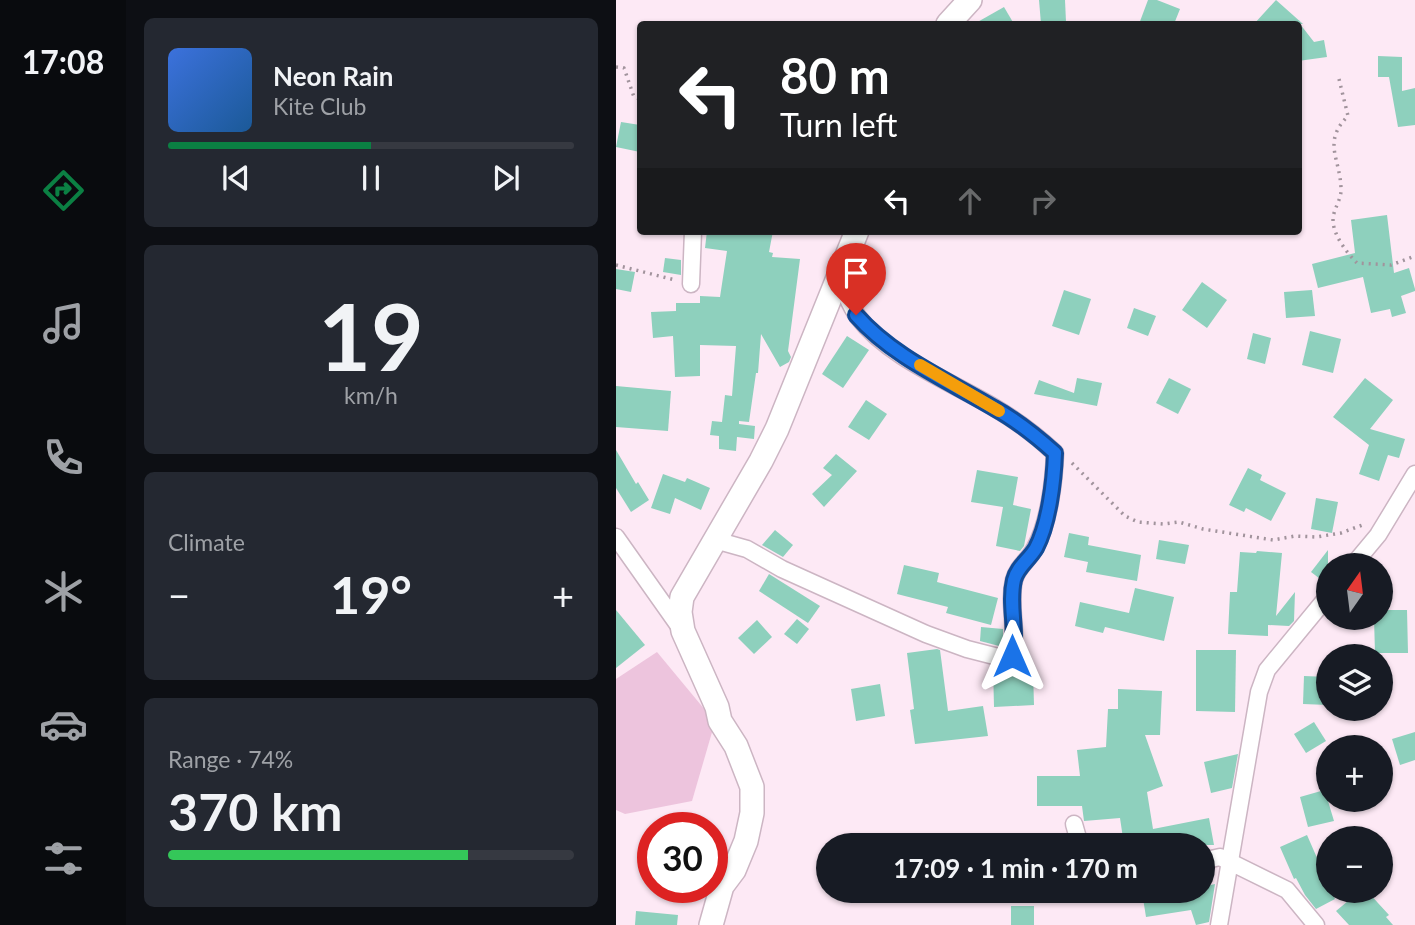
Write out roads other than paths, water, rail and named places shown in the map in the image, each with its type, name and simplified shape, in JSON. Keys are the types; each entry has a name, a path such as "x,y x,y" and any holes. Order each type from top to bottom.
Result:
{"main road":[{"path":"950,21 970,0"},
{"path":"711,925 722,886 734,870 746,841 752,787 736,746 720,721 717,707 683,631 680,612 682,597 777,429 855,235"}],"street":[{"path":"691,284 693,235"},
{"path":"715,540 747,549 782,569 926,634 1006,659 1012,656 1011,597 1015,576 1036,548 1041,533 1054,486 1055,453 998,409 898,352 869,330 856,315 838,279"},
{"path":"1363,553 1378,535 1415,474"},
{"path":"616,537 683,631"},
{"path":"1219,925 1259,692 1267,670 1316,611"},
{"path":"1074,824 1077,833"},
{"path":"1215,858 1220,857 1286,890 1316,925"}]}
